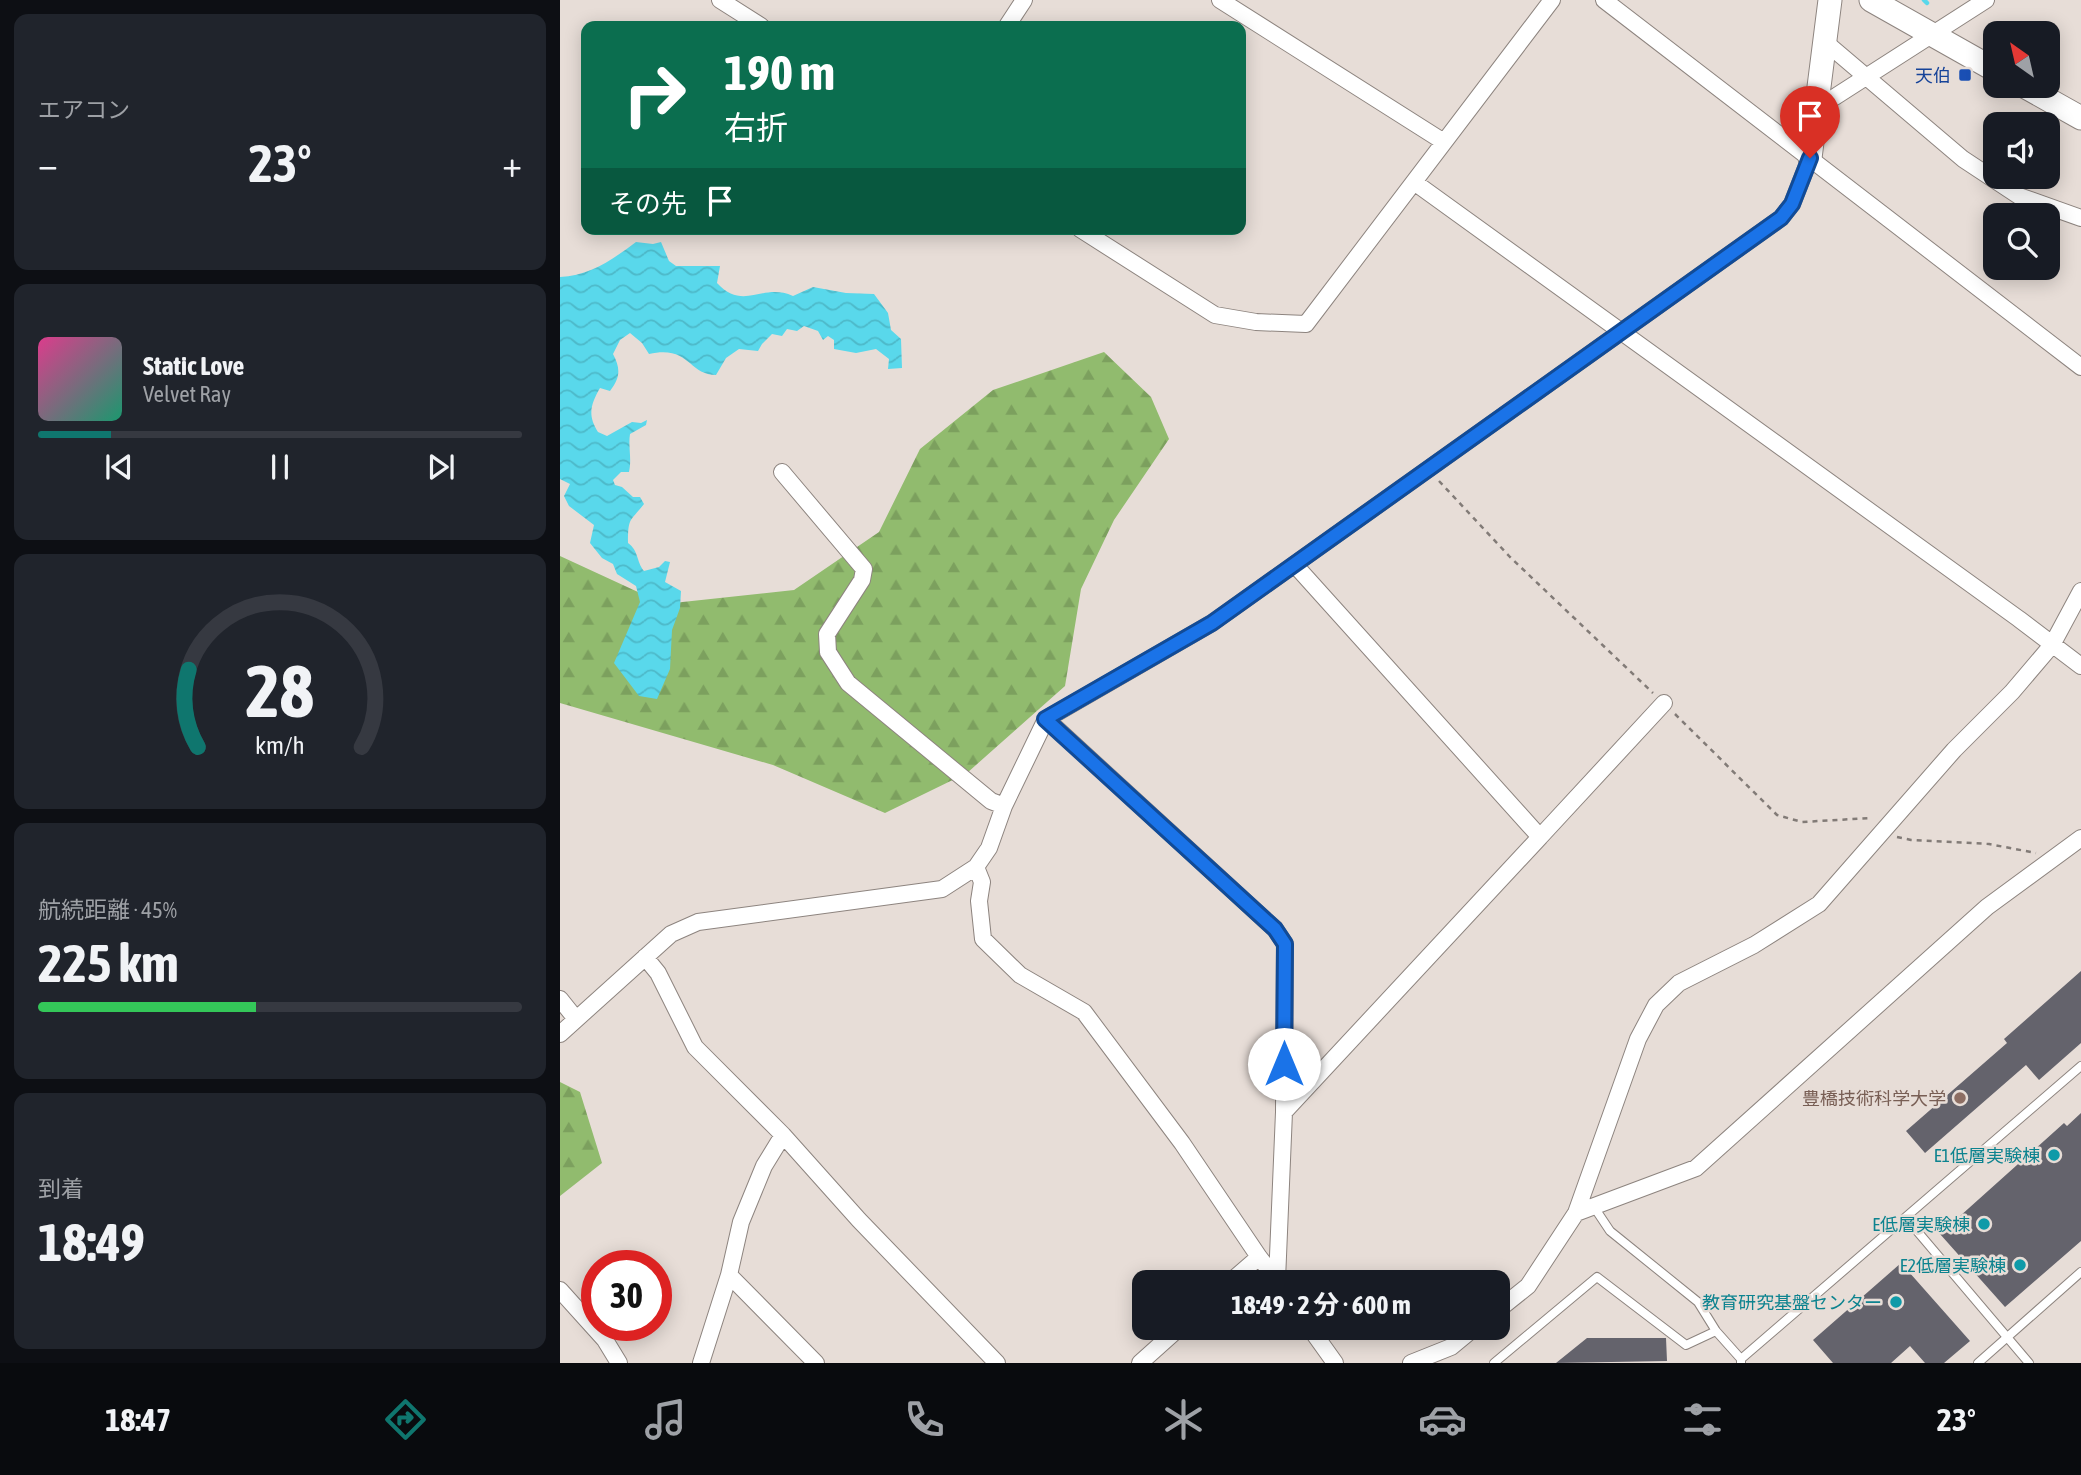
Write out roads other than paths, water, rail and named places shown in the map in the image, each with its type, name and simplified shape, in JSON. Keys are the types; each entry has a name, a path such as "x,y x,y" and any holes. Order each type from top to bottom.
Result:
{"main road":[{"path":"1810,158 1829,0"},
{"path":"1871,0 1983,63"},
{"path":"2045,98 2081,118"}],"street":[{"path":"720,0 753,21"},
{"path":"1010,21 1024,0"},
{"path":"1220,0 1444,142"},
{"path":"1089,235 1215,315 1256,322 1306,324 1552,0"},
{"path":"1604,0 2081,367"},
{"path":"1816,109 1986,0"},
{"path":"1824,41 1963,159 2019,196 2081,218"},
{"path":"560,1034 671,934 698,922 942,889 976,867 989,848 1004,806 1045,719 1212,623 1781,218 1792,204 1810,158"},
{"path":"1414,182 2081,666"},
{"path":"782,472 863,569 862,580 827,634 828,652 848,683 991,801 1004,806"},
{"path":"1295,565 1540,837"},
{"path":"1510,1300 1528,1286 1576,1213 1638,1039 1656,1005 1679,983 1754,945 1819,904 1954,750 2012,692 2052,645 2081,591"},
{"path":"1284,1112 1664,703"},
{"path":"1045,719 1275,929 1285,944 1284,1112 1278,1270"},
{"path":"1576,1213 1696,1168 1987,907 2081,838"},
{"path":"976,867 982,882 979,901 984,939 1020,975 1084,1012 1182,1143 1270,1270"},
{"path":"645,957 657,973 695,1047 783,1135 859,1220 997,1363"},
{"path":"560,999 576,1019"},
{"path":"701,1363 729,1275 741,1222 764,1166 783,1135"},
{"path":"1243,1270 1259,1256"},
{"path":"729,1275 816,1363"},
{"path":"560,1290 605,1340 620,1363"},
{"path":"1140,1363 1166,1340"},
{"path":"1319,1340 1335,1363"},
{"path":"1411,1363 1451,1347 1460,1340"}],"lane":[{"path":"1593,1206 1610,1231 1698,1302 1716,1331 1741,1361 2081,1066"},
{"path":"1906,1218 2029,1363"},
{"path":"1978,1363 2081,1272"},
{"path":"1494,1363 1597,1277 1686,1345 1716,1331"}],"water":[{"path":"636,242 661,242 669,261 676,266 720,266 717,283 736,295 772,292 793,296 813,287 846,293 874,294 888,313 891,330 901,339 902,368 888,369 889,359 876,349 856,353 834,349 834,340 828,336 823,340 818,331 804,326 797,331 787,329 782,336 772,334 758,351 739,349 726,358 716,375 699,370 673,353 649,354 642,343 630,333 620,340 613,354 618,369 616,382 610,391 600,388 591,415 598,432 607,436 632,422 641,423 647,420 646,425 630,434 629,472 621,472 613,480 615,485 622,487 633,497 640,497 644,504 631,520 628,535 628,543 634,549 641,567 644,571 659,567 665,561 670,562 665,582 681,591 680,608 672,630 670,669 657,699 639,696 614,663 640,602 636,586 617,574 613,564 602,558 590,543 594,525 569,506 564,496 570,484 560,479 560,277 591,270"}],"waterway":[{"path":"1924,0 1927,3"}],"place":[{"name":"天伯","path":"1965,75"},
{"name":"豊橋技術科学大学","path":"1960,1098"},
{"name":"E1低層実験棟","path":"2054,1155"},
{"name":"E低層実験棟","path":"1984,1224"},
{"name":"E2低層実験棟","path":"2020,1265"},
{"name":"教育研究基盤センター","path":"1896,1302"}]}
